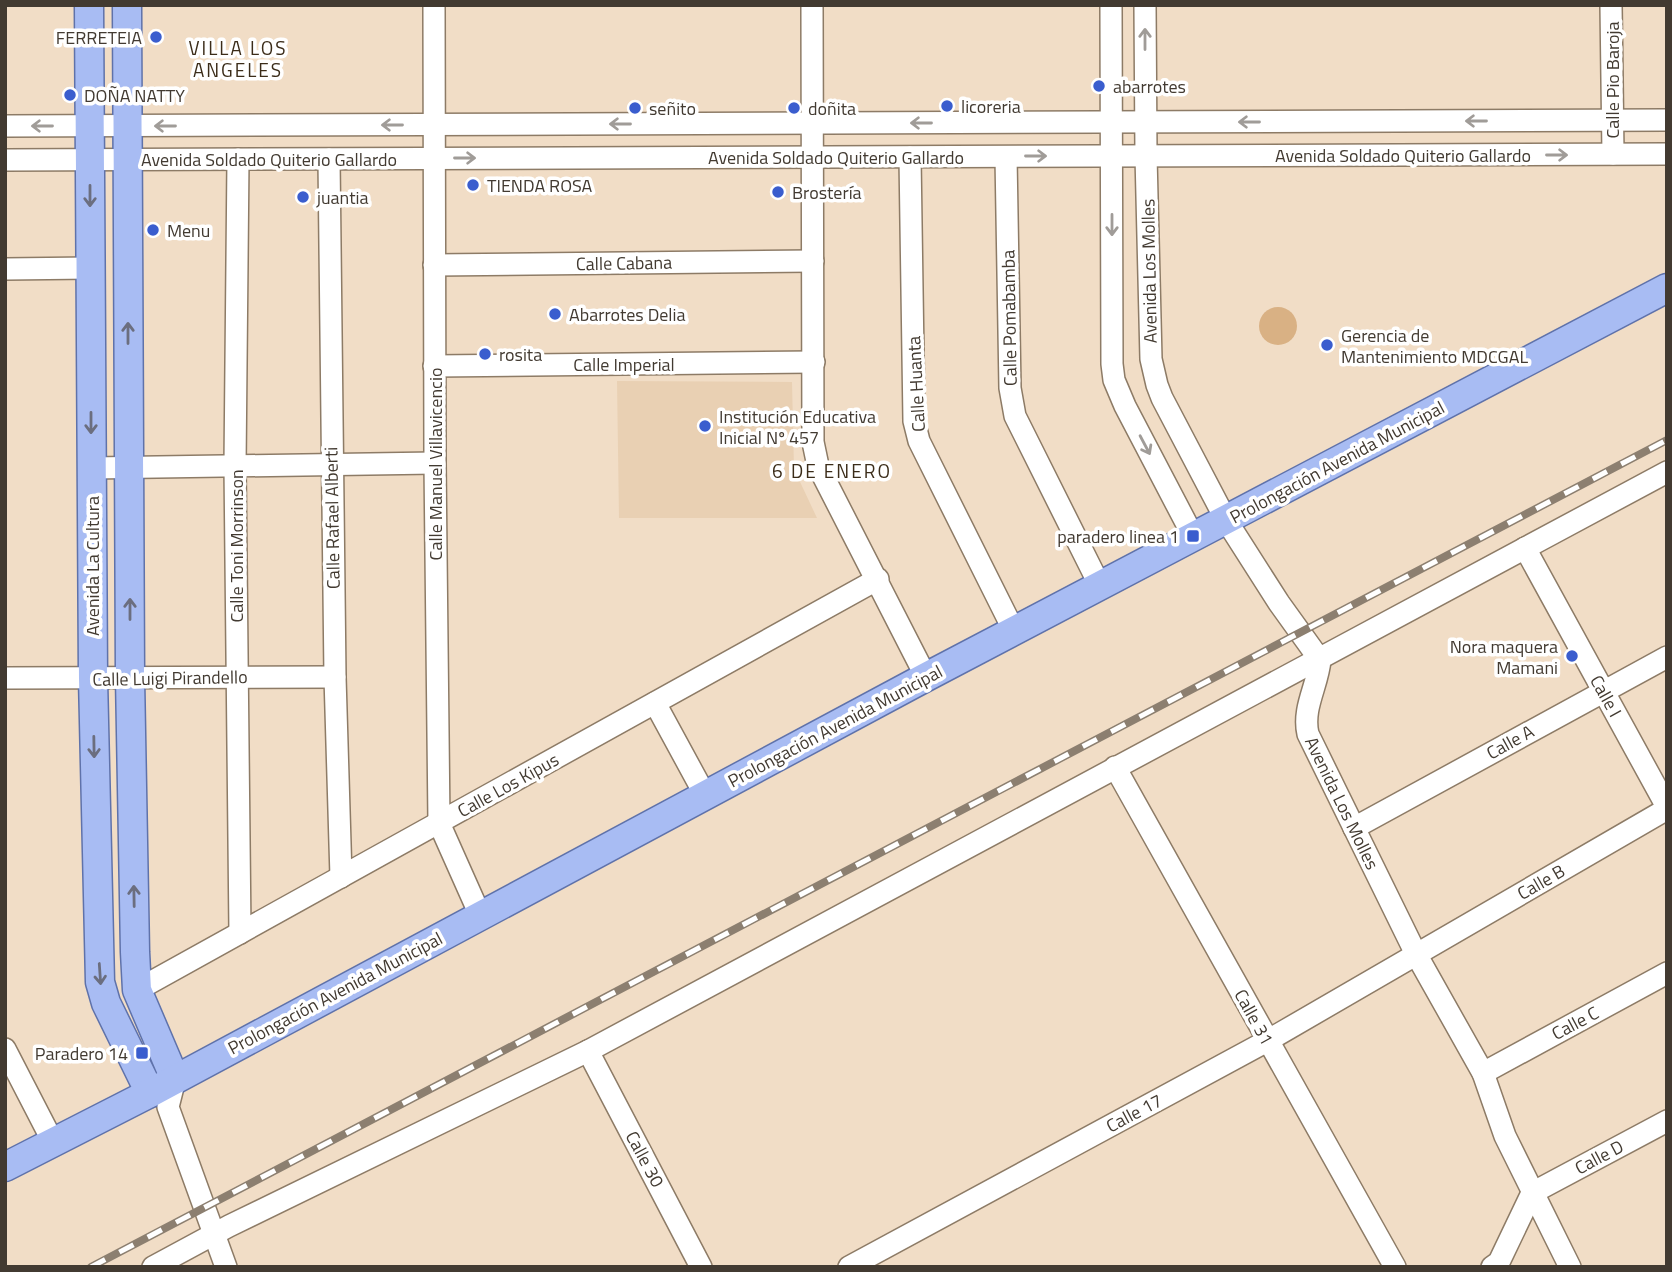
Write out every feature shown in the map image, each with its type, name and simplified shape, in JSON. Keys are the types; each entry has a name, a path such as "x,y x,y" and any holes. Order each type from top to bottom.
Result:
{"main road":[{"name":"Avenida La Cultura","path":"89,5 93,678 100,982 106,1003 159,1100"},
{"path":"127,5 130,677 137,990 175,1079"},
{"name":"Prolongación Avenida Municipal","path":"5,1167 53,1142 159,1100 175,1079 926,677 1667,288"}],"street":[{"name":"Calle Manuel Villavicencio","path":"434,5 439,822 480,915"},
{"path":"812,5 813,442 818,466 926,677"},
{"name":"Avenida Los Molles","path":"1111,5 1114,380 1193,536"},
{"name":"Avenida Los Molles","path":"1145,5 1146,156 1153,372 1162,398 1226,520 1320,660 1305,721 1308,734 1416,954 1483,1073 1506,1136 1570,1267"},
{"name":"Calle Pio Baroja","path":"1611,5 1613,154"},
{"name":"Avenida Soldado Quiterio Gallardo","path":"5,126 1667,120"},
{"name":"Avenida Soldado Quiterio Gallardo","path":"5,160 1667,154"},
{"name":"Calle Pomabamba","path":"1006,156 1010,388 1015,416 1100,586"},
{"name":"Calle Huanta","path":"910,157 914,421 919,441 1014,631"},
{"name":"Calle Toni Morrinson","path":"238,159 236,466 240,933"},
{"name":"Calle Rafael Alberti","path":"329,159 331,464 341,877"},
{"name":"Calle Cabana","path":"434,265 813,261"},
{"path":"5,269 91,268"},
{"name":"Calle Imperial","path":"435,366 814,362"},
{"path":"92,468 435,463"},
{"path":"153,1267 588,1051 1667,472"},
{"name":"Calle I","path":"1525,548 1667,808"},
{"name":"Calle Los Kipus","path":"137,990 878,579"},
{"name":"Calle A","path":"1354,828 1667,657"},
{"name":"Calle Luigi Pirandello","path":"5,678 335,677"},
{"path":"655,703 705,795"},
{"name":"Calle 31","path":"1115,767 1395,1267"},
{"name":"Calle B","path":"1416,954 1667,808"},
{"name":"Calle 17","path":"849,1267 1267,1041 1416,954"},
{"name":"Calle C","path":"1483,1073 1667,973"},
{"path":"5,1049 53,1142"},
{"name":"Calle 30","path":"588,1051 701,1267"},
{"name":"Avenida La Cultura","path":"159,1100 206,1206 213,1235 226,1267"},
{"name":"Calle D","path":"1532,1193 1667,1121"},
{"path":"1492,1267 1499,1262 1532,1193"}],"shaded area":[{"path":"1278,307 1292,312 1297,326 1292,340 1278,345 1264,340 1259,326 1264,312"},
{"name":"Institución Educativa Inicial Nº 457","path":"617,381 792,382 794,469 817,518 619,518"}],"railway":[{"path":"91,1267 1667,440"}],"place":[{"name":"FERRETEIA","path":"156,37"},
{"name":"abarrotes","path":"1099,86"},
{"name":"DOÑA NATTY","path":"70,95"},
{"name":"licoreria","path":"947,106"},
{"name":"señito","path":"635,108"},
{"name":"doñita","path":"794,108"},
{"name":"TIENDA ROSA","path":"473,185"},
{"name":"Brostería","path":"778,192"},
{"name":"juantia","path":"303,197"},
{"name":"Menu","path":"153,230"},
{"name":"Abarrotes Delia","path":"555,314"},
{"name":"Gerencia de Mantenimiento MDCGAL","path":"1327,345"},
{"name":"rosita","path":"485,354"},
{"name":"Institución Educativa Inicial Nº 457","path":"705,426"},
{"name":"paradero linea 1","path":"1193,536"},
{"name":"Nora maquera Mamani","path":"1572,656"},
{"name":"Paradero 14","path":"142,1053"}],"district":[{"name":"VILLA LOS ANGELES","path":"238,58"},
{"name":"6 DE ENERO","path":"832,470"}]}
